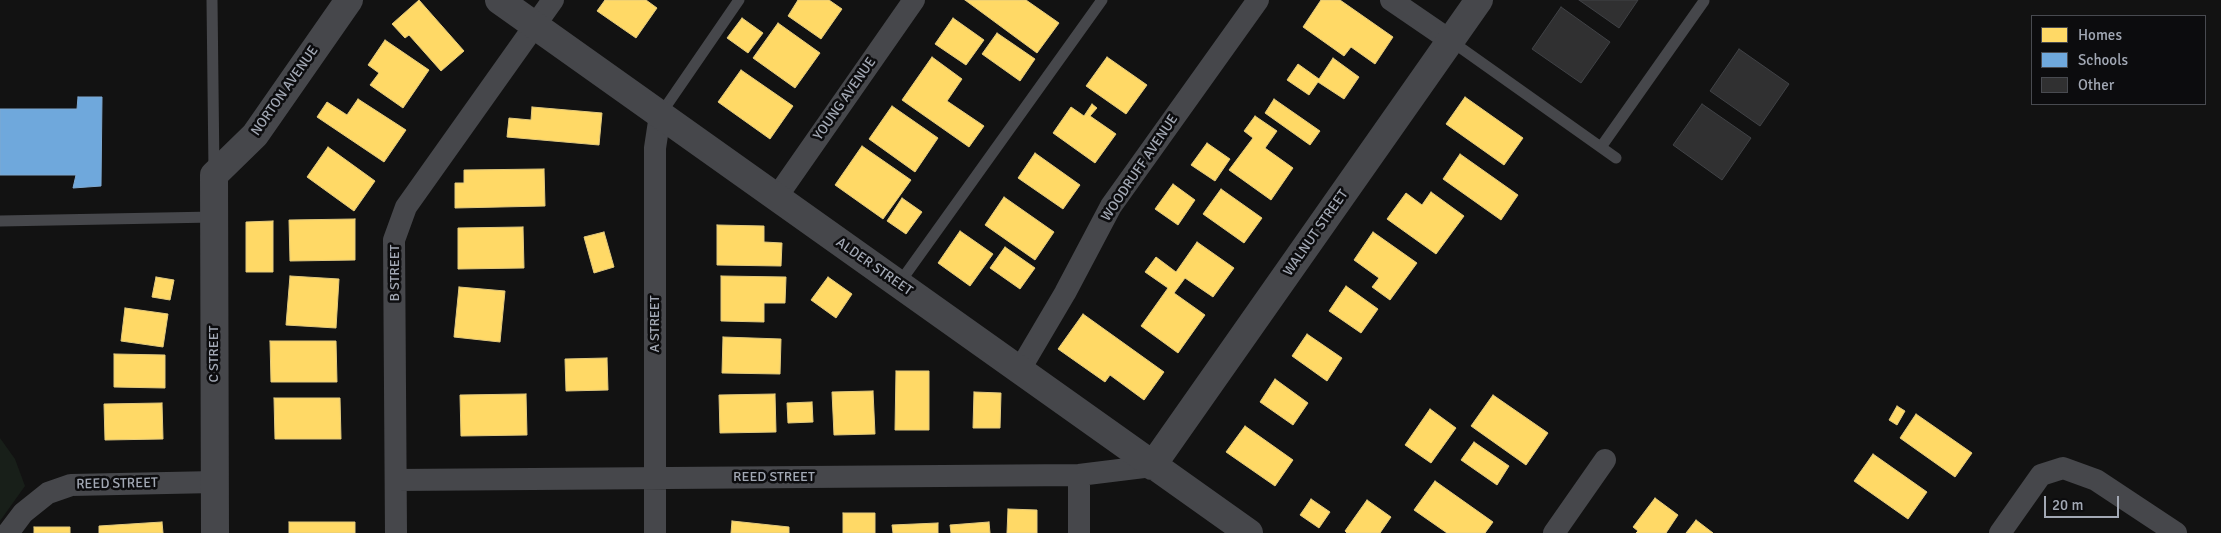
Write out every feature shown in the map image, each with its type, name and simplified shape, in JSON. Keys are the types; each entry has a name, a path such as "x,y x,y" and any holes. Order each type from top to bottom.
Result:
{"street":[{"name":"NORTON AVENUE","path":"214,175 255,135 349,0"},
{"name":"ALDER STREET","path":"499,0 1152,466 1249,533"},
{"name":"B STREET","path":"396,533 394,240 406,207 553,0"},
{"name":"YOUNG AVENUE","path":"776,198 914,0"},
{"name":"WOODRUFF AVENUE","path":"1019,371 1065,293 1111,206 1258,0"},
{"path":"1391,0 1450,41"},
{"name":"WALNUT STREET","path":"1152,466 1479,0"},
{"name":"A STREET","path":"655,533 655,148 660,115"},
{"name":"C STREET","path":"214,175 215,533"},
{"path":"1554,533 1605,460"},
{"name":"REED STREET","path":"396,480 1079,475 1152,466"},
{"path":"2000,533 2041,475 2063,468 2096,480 2176,533"},
{"path":"1079,475 1079,533"},
{"name":"REED STREET","path":"8,533 23,513 48,493 70,485 215,482"}],"lane":[{"path":"212,0 214,175"},
{"path":"660,115 739,0"},
{"path":"898,285 1102,0"},
{"path":"1601,147 1704,1"},
{"path":"1450,41 1616,158"},
{"path":"0,221 214,217"}],"shaded area":[{"path":"0,438 15,459 25,486 0,521"}],"building: Homes":[{"path":"419,0 464,51 441,71 409,35 405,38 392,24"},
{"path":"605,0 646,0 657,8 636,38 597,11"},
{"path":"798,0 829,0 842,9 821,39 788,16"},
{"path":"965,0 1026,0 1059,23 1037,53"},
{"path":"1321,0 1340,0 1393,37 1375,64 1351,47 1344,56 1303,27"},
{"path":"742,18 763,33 748,53 727,38"},
{"path":"953,18 984,40 966,65 935,44"},
{"path":"778,23 820,53 795,88 753,58"},
{"path":"997,33 1035,59 1020,81 982,54"},
{"path":"385,40 429,70 403,108 370,85 379,73 368,65"},
{"path":"932,57 962,79 947,101 984,126 969,147 902,100"},
{"path":"1107,57 1147,85 1126,114 1086,86"},
{"path":"1333,58 1359,77 1344,99 1318,82 1309,95 1287,80 1298,64 1319,79"},
{"path":"741,70 793,106 770,139 718,102"},
{"path":"1465,97 1523,138 1504,165 1446,124"},
{"path":"358,99 406,130 384,162 317,117 327,102 347,115"},
{"path":"1274,99 1320,131 1310,145 1265,113"},
{"path":"1092,104 1097,108 1090,116 1116,134 1095,163 1053,133 1071,107 1084,116"},
{"path":"892,106 938,138 915,172 869,139"},
{"path":"532,107 602,113 599,145 507,137 509,118 531,120"},
{"path":"1255,116 1277,131 1265,148 1293,168 1271,200 1229,170 1253,138 1244,131"},
{"path":"1207,143 1230,159 1215,181 1191,165"},
{"path":"862,146 911,180 883,219 835,185"},
{"path":"328,147 375,181 354,211 307,177"},
{"path":"1035,153 1080,185 1063,209 1018,178"},
{"path":"1460,154 1518,195 1501,220 1443,179"},
{"path":"544,169 545,206 455,208 455,183 464,183 464,170"},
{"path":"1173,184 1195,200 1178,225 1155,209"},
{"path":"1221,189 1262,218 1244,243 1203,214"},
{"path":"1431,192 1464,216 1436,254 1387,219 1406,193 1422,205"},
{"path":"1004,197 1054,232 1035,260 985,225"},
{"path":"902,198 922,212 906,234 887,221"},
{"path":"355,219 355,260 290,261 289,220"},
{"path":"273,221 273,272 246,272 246,222"},
{"path":"717,225 764,226 764,242 782,243 781,266 717,265"},
{"path":"523,227 524,268 458,269 458,228"},
{"path":"960,231 993,254 970,286 938,263"},
{"path":"604,232 614,267 594,273 584,237"},
{"path":"1373,232 1417,263 1390,300 1372,287 1379,278 1354,260"},
{"path":"1197,242 1234,268 1213,297 1185,278 1174,293 1205,315 1178,353 1141,326 1168,288 1145,272 1156,257 1176,272"},
{"path":"1005,247 1035,268 1020,289 990,268"},
{"path":"290,276 339,279 336,328 286,325"},
{"path":"721,276 786,277 785,303 764,303 764,322 721,321"},
{"path":"156,277 174,280 170,300 152,297"},
{"path":"828,277 852,294 836,318 811,300"},
{"path":"1346,286 1378,309 1361,333 1329,311"},
{"path":"459,287 505,291 500,342 454,337"},
{"path":"125,308 168,314 163,347 121,341"},
{"path":"1083,314 1164,372 1144,400 1110,375 1105,382 1058,349"},
{"path":"1307,334 1342,358 1327,381 1292,356"},
{"path":"723,337 781,339 780,374 722,373"},
{"path":"270,341 336,341 337,382 271,382"},
{"path":"114,354 165,355 165,388 114,387"},
{"path":"607,358 608,390 566,391 565,359"},
{"path":"896,371 929,371 929,430 895,430"},
{"path":"1275,379 1308,403 1293,425 1260,402"},
{"path":"873,391 875,434 834,435 832,392"},
{"path":"974,392 1001,393 1000,428 973,428"},
{"path":"526,394 527,435 461,436 460,395"},
{"path":"775,394 776,432 720,433 719,395"},
{"path":"1493,395 1548,433 1526,465 1471,426"},
{"path":"274,398 340,398 341,439 275,439"},
{"path":"812,402 813,422 788,423 787,403"},
{"path":"162,403 163,439 105,440 104,404"},
{"path":"1897,406 1905,411 1897,425 1889,420"},
{"path":"1430,409 1456,428 1431,463 1405,445"},
{"path":"1916,414 1972,453 1955,477 1900,438"},
{"path":"1245,426 1293,460 1275,486 1226,452"},
{"path":"1474,442 1509,466 1497,485 1461,460"},
{"path":"1873,454 1927,492 1908,519 1854,481"},
{"path":"1435,481 1493,522 1485,533 1447,533 1414,510"},
{"path":"1655,498 1678,515 1666,533 1636,533 1638,531 1633,527"},
{"path":"1311,499 1330,512 1319,528 1300,515"},
{"path":"1367,500 1391,517 1380,533 1347,533 1345,531"},
{"path":"1008,509 1037,510 1037,533 1007,533"},
{"path":"843,513 875,513 875,533 843,533"},
{"path":"1696,520 1713,533 1686,533"},
{"path":"732,521 789,527 789,533 731,533"},
{"path":"162,522 163,533 99,533 99,526"},
{"path":"289,522 355,522 355,533 289,533"},
{"path":"989,522 990,533 951,533 950,525"},
{"path":"938,523 938,533 893,533 892,525"},
{"path":"34,527 70,527 70,533 34,533"}],"building: Schools":[{"path":"78,97 102,97 101,186 73,188 76,175 0,175 0,109 77,109"}],"building: Other":[{"path":"1579,0 1638,0 1619,28"},
{"path":"1561,7 1610,42 1581,83 1532,49"},
{"path":"1739,49 1789,84 1760,126 1710,91"},
{"path":"1702,104 1751,138 1722,180 1673,145"}]}
